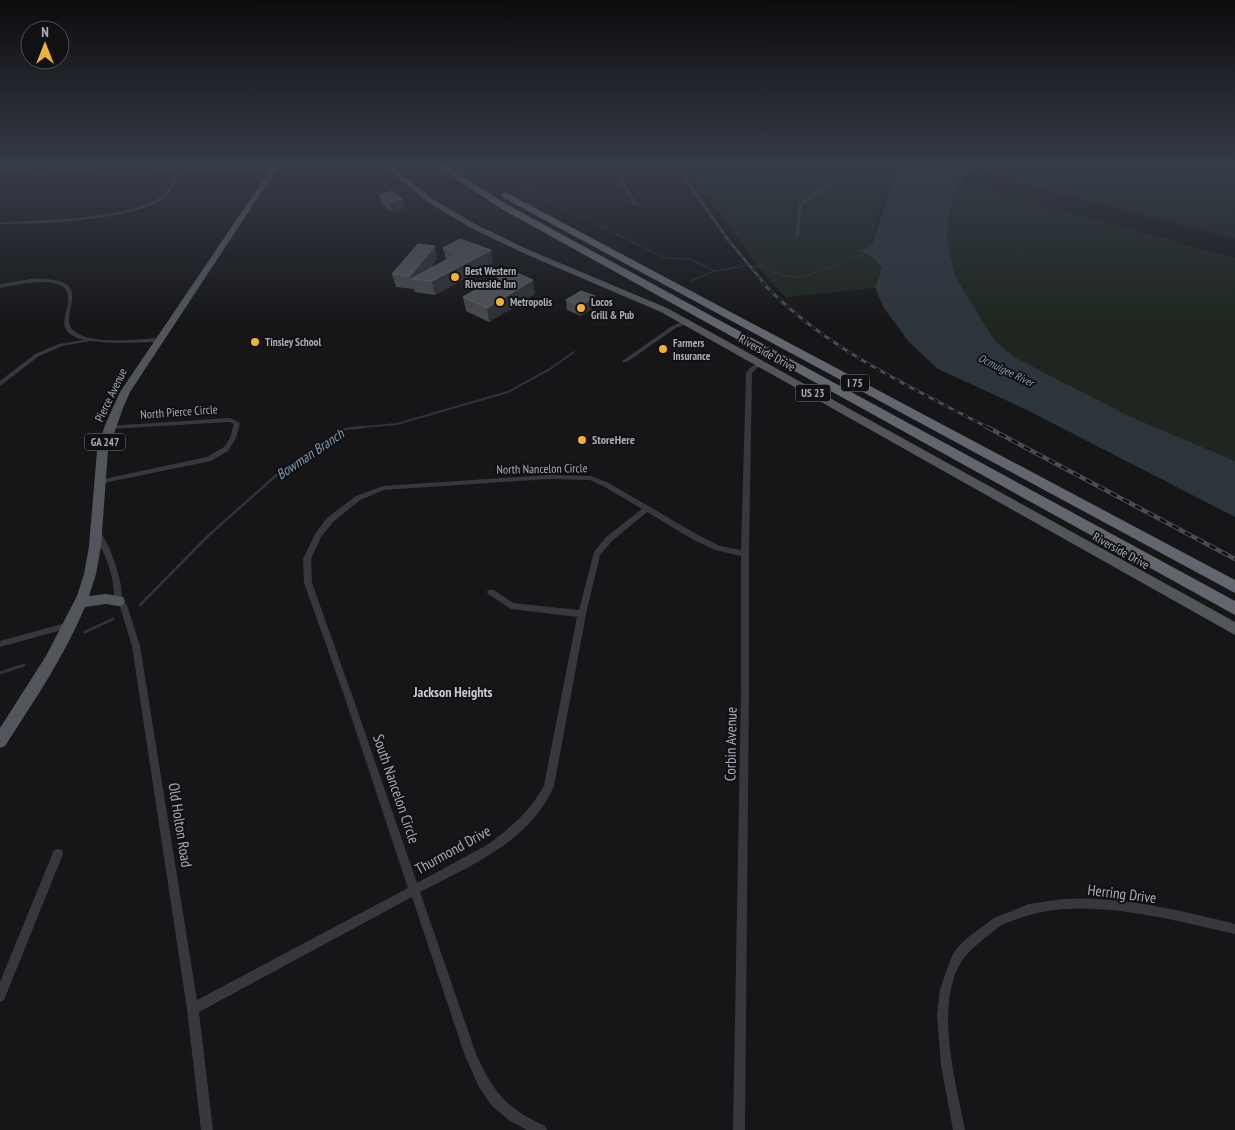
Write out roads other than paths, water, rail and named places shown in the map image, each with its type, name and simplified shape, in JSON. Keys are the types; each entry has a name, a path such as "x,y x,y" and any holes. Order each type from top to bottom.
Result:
{"highway":[{"name":"I 75","path":"528,220 1235,610"},
{"name":"I 75","path":"550,220 1235,587"}],"main road":[{"name":"Pierce Avenue","path":"0,741 34,687 69,625 90,575 97,533 101,459 110,428 125,392 240,220"},
{"name":"Riverside Drive","path":"462,220 531,254 636,297 686,322 1235,629"},
{"path":"79,603 106,599 118,601"}],"street":[{"path":"0,223 50,220"},
{"path":"797,236 799,220"},
{"path":"0,286 45,280 60,283 69,292 70,300 66,334"},
{"path":"625,361 673,328 686,322"},
{"path":"49,349 66,334 74,334 89,340"},
{"path":"0,384 29,360 49,349 72,342 89,340 160,340"},
{"name":"Corbin Avenue","path":"739,1130 745,554 749,373 760,363"},
{"name":"North Pierce Circle","path":"99,482 209,459 226,449 237,427 237,422 222,420 110,428"},
{"name":"North Nancelon Circle","path":"330,520 358,498 383,488 549,477 591,478 605,484 695,537 718,548 745,554"},
{"name":"Thurmond Drive","path":"193,1009 491,848 528,819 542,803 548,786 582,614 597,554 609,540 646,509"},
{"name":"South Nancelon Circle","path":"330,520 318,536 307,559 308,583 471,1056 486,1089 505,1112 518,1121 540,1130"},
{"name":"Old Holton Road","path":"97,533 103,541 119,590 118,601 123,605 136,646 193,1009 207,1130"},
{"path":"491,592 511,606 582,614"},
{"path":"0,644 69,625"},
{"path":"0,996 58,854"},
{"name":"Herring Drive","path":"959,1130 942,1030 944,997 957,956 982,931 1000,920 1046,905 1096,903 1235,929"}],"water":[{"name":"Ocmulgee River","path":"880,220 949,220 947,241 955,276 995,341 1016,358 1129,416 1235,461 1235,517 1027,410 938,369 909,342 884,308 875,288 882,267 873,258 861,251 872,245"}],"waterway":[{"path":"588,220 665,258 690,259 715,271"},
{"name":"Bowman Branch","path":"715,271 745,266 760,267 785,276 803,277 868,253"},
{"name":"Bowman Branch","path":"690,281 715,271"},
{"name":"Bowman Branch","path":"352,428 397,424 508,392 550,369 574,352"},
{"name":"Bowman Branch","path":"140,605 209,535 281,471 345,429 365,427"},
{"name":"Bowman Branch","path":"85,632 113,619"},
{"name":"Bowman Branch","path":"0,673 24,665"}],"railway":[{"path":"714,220 764,283"},
{"path":"762,282 786,306 840,346 899,381 989,428"},
{"path":"987,427 1235,559"}],"place":[{"name":"Best Western Riverside Inn","path":"455,277"},
{"name":"Metropolis","path":"500,302"},
{"name":"Locos Grill & Pub","path":"581,308"},
{"name":"Tinsley School","path":"255,342"},
{"name":"Farmers Insurance","path":"663,349"},
{"name":"StoreHere","path":"582,440"}],"district":[{"name":"Jackson Heights","path":"453,692"}]}
